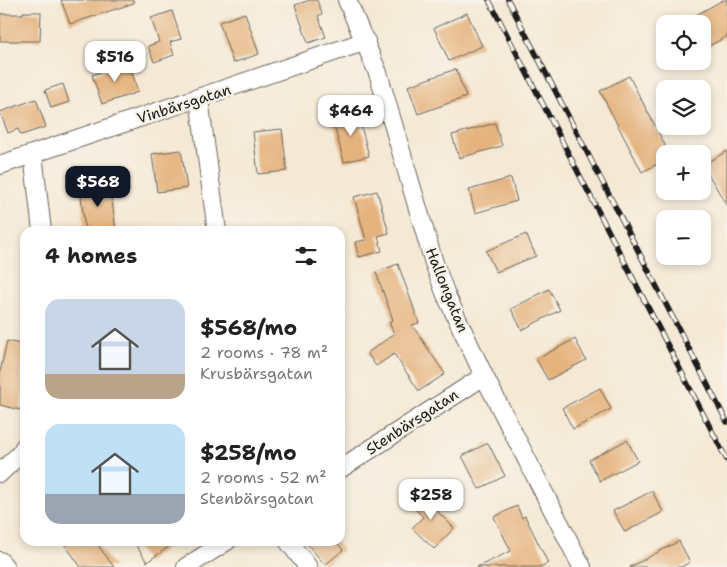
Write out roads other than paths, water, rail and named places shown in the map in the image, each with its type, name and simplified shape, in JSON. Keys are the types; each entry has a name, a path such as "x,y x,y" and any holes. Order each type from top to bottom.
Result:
{"street":[{"name":"Hallongatan","path":"347,0 378,73 434,263 446,295 484,376 582,567"},
{"name":"Vinbärsgatan","path":"0,164 366,42"},
{"path":"199,99 216,226"},
{"path":"33,154 41,226"},
{"name":"Stenbärsgatan","path":"345,466 484,376"},
{"path":"0,473 20,454"},
{"path":"186,567 219,546"},
{"path":"292,546 308,567"},
{"path":"0,561 5,567"}],"railway":[{"path":"489,0 727,460"},
{"path":"508,0 727,422"}]}
